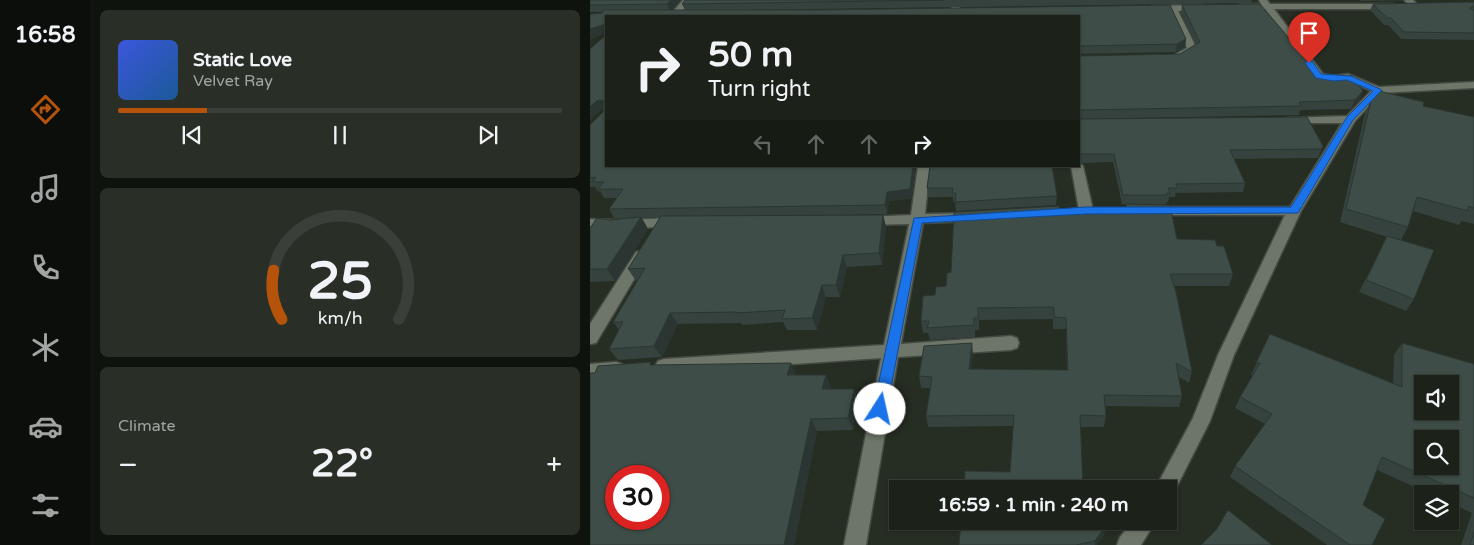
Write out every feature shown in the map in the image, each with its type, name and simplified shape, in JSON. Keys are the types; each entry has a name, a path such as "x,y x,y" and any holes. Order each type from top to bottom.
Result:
{"street":[{"path":"675,15 688,0"},
{"path":"956,0 952,13 966,11"},
{"path":"1266,3 1318,76 1333,79 1348,77 1378,90 1474,85"},
{"path":"1230,8 1266,3 1411,3 1424,5"},
{"path":"1144,9 1211,8"},
{"path":"1168,58 1178,57 1192,49 1173,9"},
{"path":"1170,480 1201,421 1226,355 1294,211 1350,119 1378,90"},
{"path":"1280,120 1350,119"},
{"path":"855,545 890,350 917,220 924,167"},
{"path":"1077,167 1086,211"},
{"path":"1136,210 1294,211"},
{"path":"848,221 987,216"},
{"path":"590,222 617,225 691,222"},
{"path":"590,338 662,222"},
{"path":"648,367 1011,343"},
{"path":"590,370 629,368"},
{"path":"1128,545 1139,530"}],"building":[{"path":"590,0 671,0 667,4 590,5"},
{"path":"685,0 944,0 682,4"},
{"path":"1474,2 1474,7 1470,9 1474,10 1474,33 1404,32 1391,18 1387,18 1373,4"},
{"path":"1260,4 1321,76 1352,76 1363,91 1355,100 1299,102 1301,106 1080,110 1080,56 1180,54 1200,42 1182,5"},
{"path":"1170,5 1186,39 1177,44 1080,46 1080,15 605,15 605,24 590,29 590,14 602,13 604,10 818,10"},
{"path":"605,36 605,167 913,167 910,189 887,192 885,205 609,209 623,189 598,189 604,182 592,182 596,177 590,178 590,125 603,112 603,100 597,101 590,107 590,49"},
{"path":"1379,91 1424,102 1423,106 1474,117 1474,208 1468,206 1468,211 1417,197 1408,227 1346,209 1371,100"},
{"path":"1307,117 1323,146 1322,149 1230,150 1245,183 1176,184 1177,188 1168,188 1170,193 1167,193 1167,195 1123,195 1114,154 1080,153 1080,119"},
{"path":"930,167 1052,167 1057,196 955,202 956,193 952,193 953,188 927,188"},
{"path":"1126,204 1170,205 1177,239 1215,240 1217,246 1224,246 1233,274 1170,274 1176,292 1192,372 1176,363 1182,396 1104,395 1106,416 1080,415 1083,480 964,480 965,471 1010,472 1014,415 926,416 932,377 919,376 924,346 972,343 969,369 1068,370 1066,318 1054,317 1054,307 978,308 978,318 974,318 974,325 927,328 929,321 921,321 923,296 935,295 936,287 946,286 947,273 951,272 954,212 1059,206 1059,210 1127,210"},
{"path":"883,215 879,253 843,255 836,285 822,285 812,318 782,319 785,310 736,313 670,313 654,346 609,349 623,322 613,322 645,268 628,269 661,216"},
{"path":"641,217 607,269 590,269 590,228 597,218 609,220"},
{"path":"1387,236 1434,250 1414,299 1366,280"},
{"path":"1270,334 1402,387 1402,343 1474,364 1474,498 1459,491 1459,485 1445,485 1422,475 1459,475 1459,430 1414,430 1414,471 1382,457 1363,505 1385,519 1372,545 1350,545 1235,466 1272,414 1240,397 1260,363 1256,363"},
{"path":"651,362 650,365 791,363 787,375 826,375 822,389 854,389 848,418 811,419 784,545 590,545 590,373 595,373 598,366"},
{"path":"1228,510 1272,545 1201,545 1216,530"},
{"path":"960,530 1103,530 1095,541 1076,545 959,545"},
{"path":"1474,532 1474,545 1470,545"}],"route":[{"path":"880,409 890,350 917,220 1086,210 1294,211 1350,119 1378,90 1348,77 1333,79 1318,76 1309,63"}]}
